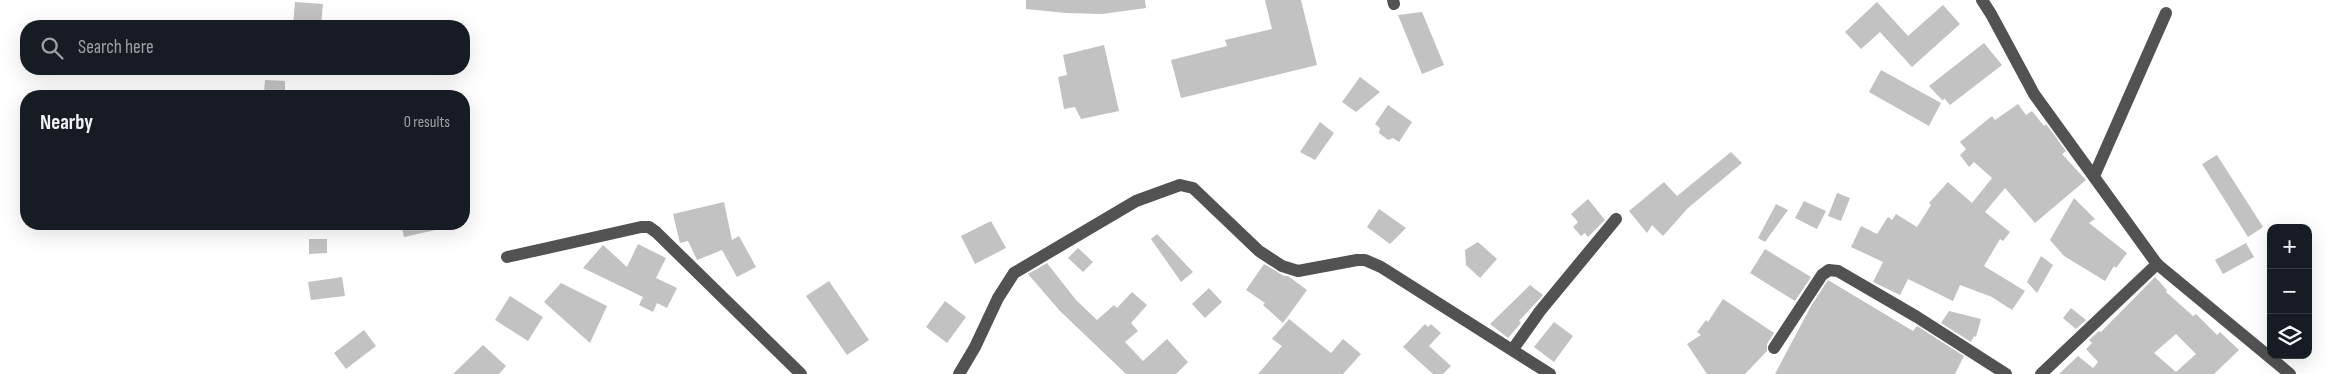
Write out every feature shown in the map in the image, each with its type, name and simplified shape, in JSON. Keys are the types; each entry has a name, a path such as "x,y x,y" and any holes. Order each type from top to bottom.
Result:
{"street":[{"path":"1982,0 2034,94 2157,264 2290,374"},
{"path":"2094,176 2166,13"},
{"path":"959,374 998,298 1014,273 1136,201 1180,184 1193,188 1259,250 1282,266 1298,271 1365,260 1381,267 1550,374"},
{"path":"1513,349 1540,311 1616,219"},
{"path":"507,257 649,227 802,374"},
{"path":"2041,374 2157,264"},
{"path":"1774,348 1822,275 1829,270 1838,271 1926,322 2006,374"}],"building":[{"path":"1026,0 1145,0 1146,8 1102,14 1066,13 1026,9"},
{"path":"1265,0 1301,0 1317,65 1181,98 1171,60 1227,46 1225,40 1272,29"},
{"path":"295,2 323,4 322,20 294,20"},
{"path":"1877,2 1908,36 1943,5 1960,24 1912,67 1880,32 1861,49 1845,32"},
{"path":"1422,12 1444,65 1422,74 1398,15"},
{"path":"1984,43 2002,65 1950,105 1944,98 1943,101 1929,86"},
{"path":"1104,45 1119,111 1081,119 1075,107 1064,109 1058,77 1067,75 1063,55"},
{"path":"1881,70 1941,103 1929,126 1869,92"},
{"path":"1360,77 1380,92 1356,112 1342,102"},
{"path":"265,80 285,81 285,90 264,90"},
{"path":"2018,104 2026,115 2032,111 2044,126 2046,124 2066,151 2062,154 2086,180 2035,223 2005,188 1985,212 2010,232 2003,241 2000,239 1984,266 2025,291 2012,310 1992,297 1960,285 1953,301 1908,279 1900,295 1873,282 1883,262 1851,247 1861,226 1877,234 1888,217 1892,220 1896,214 1917,227 1931,205 1929,203 1948,182 1972,203 1992,178 1974,162 1969,167 1960,155 1966,149 1960,142 1992,116 1995,120"},
{"path":"1388,105 1412,122 1399,142 1393,138 1388,140 1379,133 1380,128 1375,124"},
{"path":"1320,122 1334,133 1315,160 1300,152"},
{"path":"1731,152 1742,163 1688,208 1663,236 1652,225 1647,233 1629,211 1664,182 1677,196"},
{"path":"2217,155 2263,227 2248,237 2202,164"},
{"path":"1837,193 1850,198 1841,221 1828,216"},
{"path":"2074,198 2095,219 2089,223 2127,253 2116,268 2114,266 2105,281 2064,256 2050,240"},
{"path":"1588,199 1605,220 1588,237 1585,233 1581,236 1573,227 1578,222 1571,214"},
{"path":"1804,201 1826,211 1817,229 1795,218"},
{"path":"724,202 732,240 739,236 756,267 737,277 722,250 697,260 688,241 680,243 673,214"},
{"path":"1776,204 1788,210 1765,242 1758,238"},
{"path":"1379,209 1406,228 1390,244 1367,227"},
{"path":"991,221 1006,248 975,264 961,236"},
{"path":"402,230 436,230 404,237"},
{"path":"1157,234 1193,272 1181,282 1151,239"},
{"path":"309,239 327,239 327,253 309,254"},
{"path":"1478,242 1497,259 1480,278 1466,265 1465,250"},
{"path":"2246,243 2254,257 2223,274 2215,260"},
{"path":"638,244 666,258 656,278 677,288 667,308 657,303 653,312 639,305 643,297 583,268 603,245 627,267"},
{"path":"1078,248 1093,262 1083,272 1068,258"},
{"path":"1765,249 1811,277 1795,301 1750,273"},
{"path":"2041,256 2053,265 2037,293 2027,282"},
{"path":"1047,263 1076,300 1097,320 1114,305 1117,308 1132,292 1147,305 1131,323 1138,331 1125,342 1143,361 1167,339 1188,362 1176,374 1126,374 1060,311 1028,274"},
{"path":"1264,264 1284,276 1288,276 1307,290 1283,323 1263,305 1265,303 1246,290"},
{"path":"342,277 345,296 311,300 308,282"},
{"path":"2155,277 2167,290 2166,292 2193,316 2196,314 2217,335 2220,332 2239,350 2214,374 2059,374 2078,356 2093,368 2098,362 2086,349 2092,343 2089,340 2099,331 2101,332","holes":["2176,334 2196,354 2176,372 2154,353"]},
{"path":"1828,280 1913,331 1917,326 1964,356 1955,374 1775,374 1811,306"},
{"path":"829,281 869,340 847,355 806,296"},
{"path":"561,283 607,306 590,343 544,302"},
{"path":"1530,285 1543,295 1519,321 1521,323 1508,338 1490,324"},
{"path":"1209,288 1222,302 1205,318 1192,304"},
{"path":"510,296 543,317 528,341 495,320"},
{"path":"1723,299 1774,333 1767,344 1767,351 1745,374 1707,374 1687,344 1701,335 1697,332 1706,320 1708,322"},
{"path":"945,301 966,317 947,343 926,327"},
{"path":"2071,308 2086,320 2076,329 2063,318"},
{"path":"1949,311 1981,319 1976,337 1974,336 1971,342 1941,323"},
{"path":"1289,319 1331,353 1343,339 1361,354 1343,374 1258,374 1282,346 1272,339"},
{"path":"1554,322 1573,336 1554,362 1534,347"},
{"path":"1425,324 1428,327 1431,324 1441,333 1429,346 1451,366 1443,374 1433,374 1403,347"},
{"path":"364,330 376,346 346,369 334,353"},
{"path":"483,345 506,366 499,374 453,374"}]}
